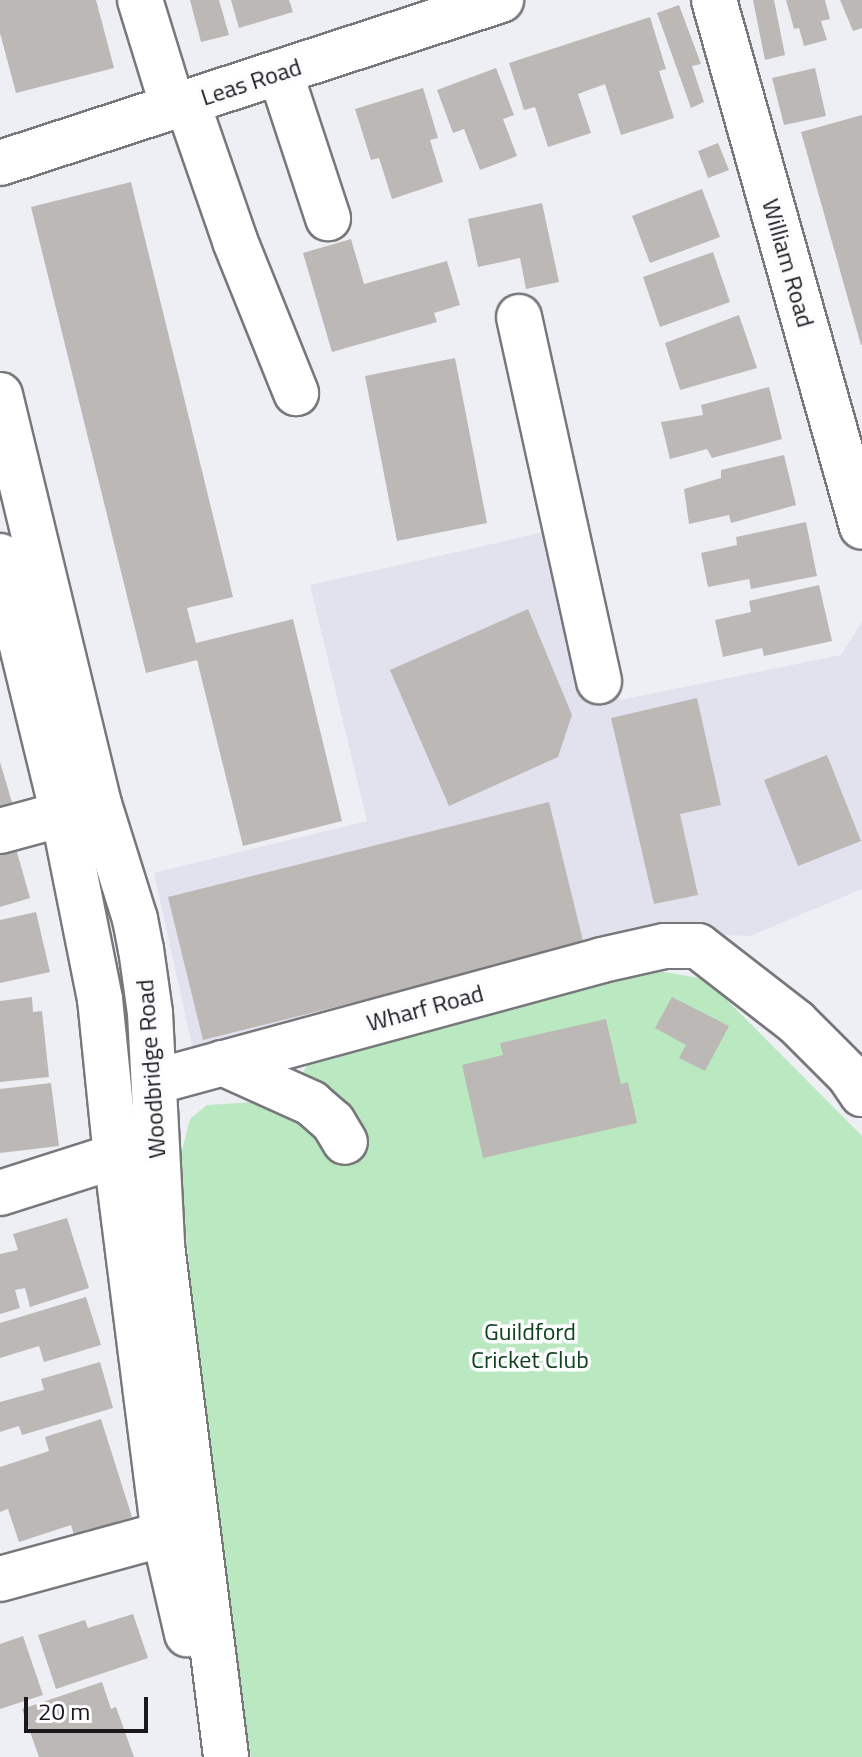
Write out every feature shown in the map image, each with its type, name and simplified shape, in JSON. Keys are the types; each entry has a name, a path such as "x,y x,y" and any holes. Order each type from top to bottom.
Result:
{"main road":[{"path":"140,0 296,393"},
{"name":"William Road","path":"714,0 862,527"},
{"name":"Leas Road","path":"0,163 481,3"},
{"path":"280,72 328,218"},
{"path":"519,317 599,681"},
{"name":"Woodbridge Road","path":"0,395 99,804 135,919 150,1013 162,1245 226,1757"},
{"name":"Woodbridge Road","path":"0,556 63,814 100,999 116,1156 164,1534 216,1757"},
{"path":"0,831 63,814"},
{"name":"Wharf Road","path":"154,1082 602,960 664,946 698,946 796,1022 849,1075 862,1094"},
{"path":"222,1063 311,1103 333,1122 345,1142"},
{"path":"0,1193 116,1156"},
{"path":"0,1579 164,1534"}],"shaded area":[{"path":"576,525 620,700 841,655 862,621 862,889 750,936 678,933 194,1055 154,873 367,821 310,585"}],"green space":[{"name":"Guildford Cricket Club","path":"658,971 706,979 862,1136 862,1757 251,1757 208,1490 180,1158 190,1119 207,1105 286,1100 311,1059"}],"building":[{"path":"0,0 96,0 114,68 16,93 0,33"},
{"path":"190,0 219,0 229,35 201,42"},
{"path":"231,0 289,0 293,12 239,28"},
{"path":"753,0 774,0 785,55 765,60"},
{"path":"786,0 825,0 830,19 821,21 827,40 804,46 799,28 794,29"},
{"path":"840,0 862,0 862,28 853,31"},
{"path":"679,5 701,64 692,66 704,102 691,108 657,13"},
{"path":"650,17 666,69 659,71 674,118 621,135 605,84 578,94 591,133 548,147 535,107 524,110 509,63"},
{"path":"496,68 514,115 503,119 517,156 480,170 464,129 453,133 437,90"},
{"path":"815,68 826,116 784,125 772,78"},
{"path":"423,88 438,138 430,140 443,182 392,199 379,158 371,160 355,109"},
{"path":"862,115 862,345 861,345 801,132"},
{"path":"718,143 729,170 708,178 698,151"},
{"path":"131,182 233,597 187,608 196,643 293,619 342,821 243,846 197,660 146,673 31,207"},
{"path":"702,189 720,237 650,263 632,216"},
{"path":"542,203 559,282 526,289 520,258 478,267 468,219"},
{"path":"351,239 364,284 447,261 460,305 434,313 437,322 332,352 303,253"},
{"path":"713,252 730,302 660,327 643,277"},
{"path":"739,315 757,368 680,390 665,343"},
{"path":"455,358 487,523 397,541 365,376"},
{"path":"769,387 782,439 712,458 707,449 670,459 661,422 703,415 701,405"},
{"path":"784,455 796,505 731,523 729,515 689,524 684,489 721,478 721,470"},
{"path":"806,522 817,576 751,589 749,579 708,587 701,553 737,545 736,537"},
{"path":"819,585 832,641 764,656 762,648 723,657 715,620 751,612 749,601"},
{"path":"528,609 572,715 558,757 449,806 390,670"},
{"path":"697,698 721,805 680,814 698,895 654,904 611,718"},
{"path":"827,755 861,841 798,866 764,780"},
{"path":"0,762 16,816 0,821"},
{"path":"549,802 584,945 203,1040 168,897"},
{"path":"13,838 30,898 0,907 0,842"},
{"path":"36,912 50,972 0,983 0,920"},
{"path":"32,997 33,1012 42,1011 49,1077 0,1082 0,1001"},
{"path":"672,997 729,1026 705,1071 679,1058 686,1045 655,1028"},
{"path":"606,1019 621,1084 628,1082 637,1123 483,1158 462,1065 503,1055 500,1043"},
{"path":"51,1083 59,1146 0,1153 0,1089"},
{"path":"67,1218 89,1288 30,1307 25,1288 15,1290 20,1308 0,1314 0,1254 18,1250 13,1234"},
{"path":"86,1297 101,1345 44,1362 39,1346 0,1358 0,1323"},
{"path":"100,1362 113,1408 22,1435 19,1426 0,1432 0,1402 44,1390 41,1379"},
{"path":"101,1419 132,1517 74,1535 71,1525 19,1542 8,1509 0,1512 0,1467 49,1451 45,1437"},
{"path":"133,1614 148,1658 56,1689 38,1635 85,1620 88,1628"},
{"path":"23,1636 43,1695 0,1709 0,1644"},
{"path":"102,1682 111,1709 116,1707 134,1757 39,1757 22,1709"}]}
